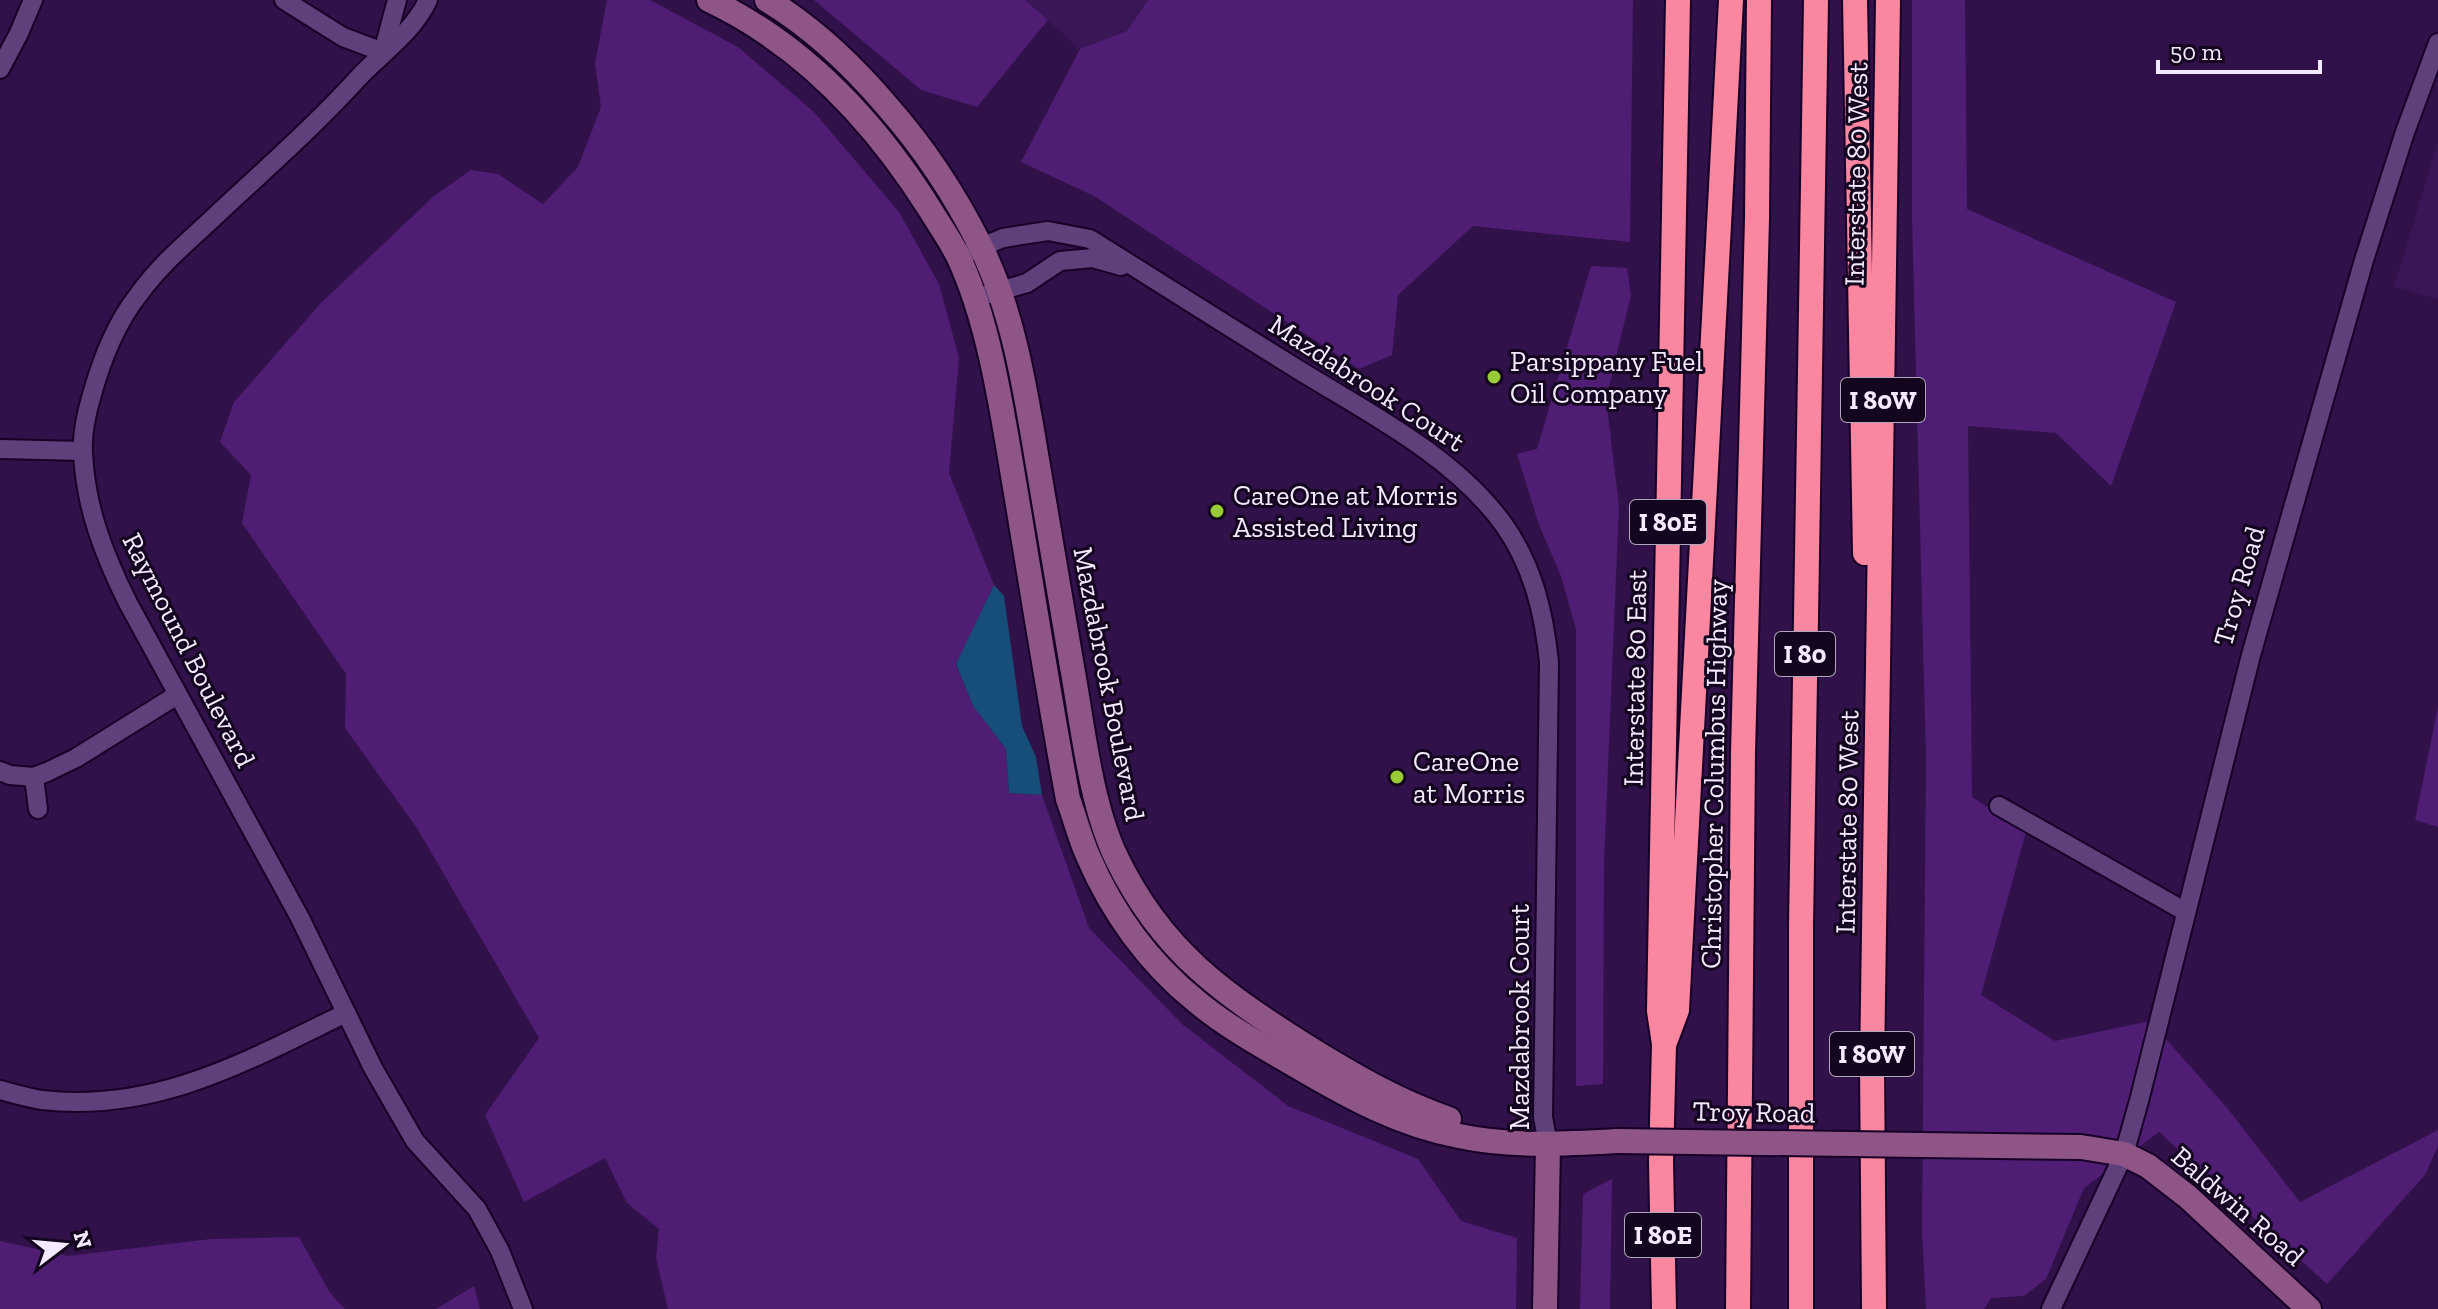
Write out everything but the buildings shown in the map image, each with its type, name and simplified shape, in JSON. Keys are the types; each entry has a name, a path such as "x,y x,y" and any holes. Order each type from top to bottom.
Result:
{"highway":[{"name":"Interstate 80 East","path":"1664,1309 1661,1162 1664,1044 1659,1011 1678,0"},
{"path":"1664,1044 1677,1010 1731,0"},
{"name":"Christopher Columbus Highway","path":"1738,1309 1743,753 1757,219 1759,0"},
{"name":"I 80","path":"1801,1309 1801,926 1816,0"},
{"path":"1855,0 1865,544 1878,800"},
{"name":"Interstate 80 West","path":"1874,1309 1872,1065 1888,0"}],"street":[{"path":"0,69 33,0"},
{"path":"284,0 343,37 383,52"},
{"name":"Raymound Boulevard","path":"383,52 397,0"},
{"name":"Raymound Boulevard","path":"428,0 403,37 383,52 345,93 180,249 139,293 118,326 97,373 87,412 82,451 92,513 111,571 300,918 373,1068 415,1141 477,1209 500,1251 523,1309"},
{"path":"709,0 791,49 847,100 970,252"},
{"path":"767,0 852,67 932,162 970,252"},
{"name":"Troy Road","path":"2051,1309 2124,1154 2251,655 2364,260 2405,132 2438,43"},
{"name":"Mazdabrook Court","path":"970,252 1003,238 1048,231 1090,239 1417,444 1487,503 1505,526 1523,556 1538,592 1545,621 1549,677 1543,1117 1548,1145"},
{"name":"Mazdabrook Boulevard","path":"970,252 999,291 1027,397 1103,826 1115,855 1148,913 1188,960 1238,1003 1361,1080 1418,1109 1548,1145"},
{"name":"Mazdabrook Boulevard","path":"970,252 975,299 1000,396 1068,799 1088,856 1121,918 1157,965 1197,1002 1248,1037 1364,1104 1403,1122 1461,1137 1548,1145"},
{"name":"Mazdabrook Court","path":"975,299 1027,283 1060,261 1093,258 1143,272"},
{"path":"0,449 82,451"},
{"path":"0,771 34,777 76,758 177,695"},
{"path":"34,777 38,809"},
{"path":"1999,806 2186,912"},
{"path":"0,1090 39,1100 105,1102 172,1090 231,1068 346,1013"},
{"name":"Troy Road","path":"1548,1145 1617,1141 2081,1147 2124,1154"},
{"path":"1545,1309 1548,1145"},
{"name":"Baldwin Road","path":"2124,1154 2148,1166 2188,1197 2309,1309"}],"shaded area":[{"path":"607,0 650,0 738,47 814,112 899,212 939,284 959,358 949,473 994,585 956,665 973,706 1006,749 1009,793 1042,795 1089,928 1182,1024 1288,1106 1418,1159 1461,1221 1517,1238 1516,1309 668,1309 656,1258 659,1229 627,1203 605,1158 524,1202 485,1115 539,1038 417,828 345,728 346,674 242,523 251,475 220,442 234,402 321,303 434,196 471,170 498,174 543,204 578,167 601,107 595,63"},
{"path":"814,0 1025,0 1048,20 977,107 921,90"},
{"path":"1025,0 1148,0 1127,31 1080,49"},
{"path":"1148,0 1633,0 1630,242 1473,226 1398,295 1392,355 1359,369 1094,196 1021,162 1080,49 1127,31"},
{"path":"1912,0 1965,0 1967,209 2176,302 2111,486 2056,433 1968,426 1972,797 2026,832 1981,995 2055,1041 2150,1021 2228,1109 2300,1202 2438,1130 2438,1146 2425,1175 2327,1284 2159,1132 2084,1188 2046,1279 2024,1296 1991,1298 1984,1309 1926,1309 1922,1232 1926,758 1912,217"},
{"path":"2438,142 2438,299 2394,287"},
{"path":"1591,266 1627,268 1631,295 1606,399 1619,505 1604,864 1603,1084 1576,1086 1576,629 1561,576 1539,525 1517,454 1537,449"},
{"path":"2438,707 2438,827 2415,820"},
{"path":"1612,1179 1610,1309 1580,1309 1583,1194"},
{"path":"299,1237 330,1293 345,1309 0,1309 0,1241 68,1256 211,1239"},
{"path":"474,1286 480,1309 436,1309"}],"water":[{"path":"994,585 1004,596 1022,726 1036,757 1042,795 1009,793 1006,749 973,706 956,664"}],"place":[{"name":"Parsippany Fuel Oil Company","path":"1494,377"},
{"name":"CareOne at Morris Assisted Living","path":"1217,511"},
{"name":"CareOne at Morris","path":"1397,777"}]}
